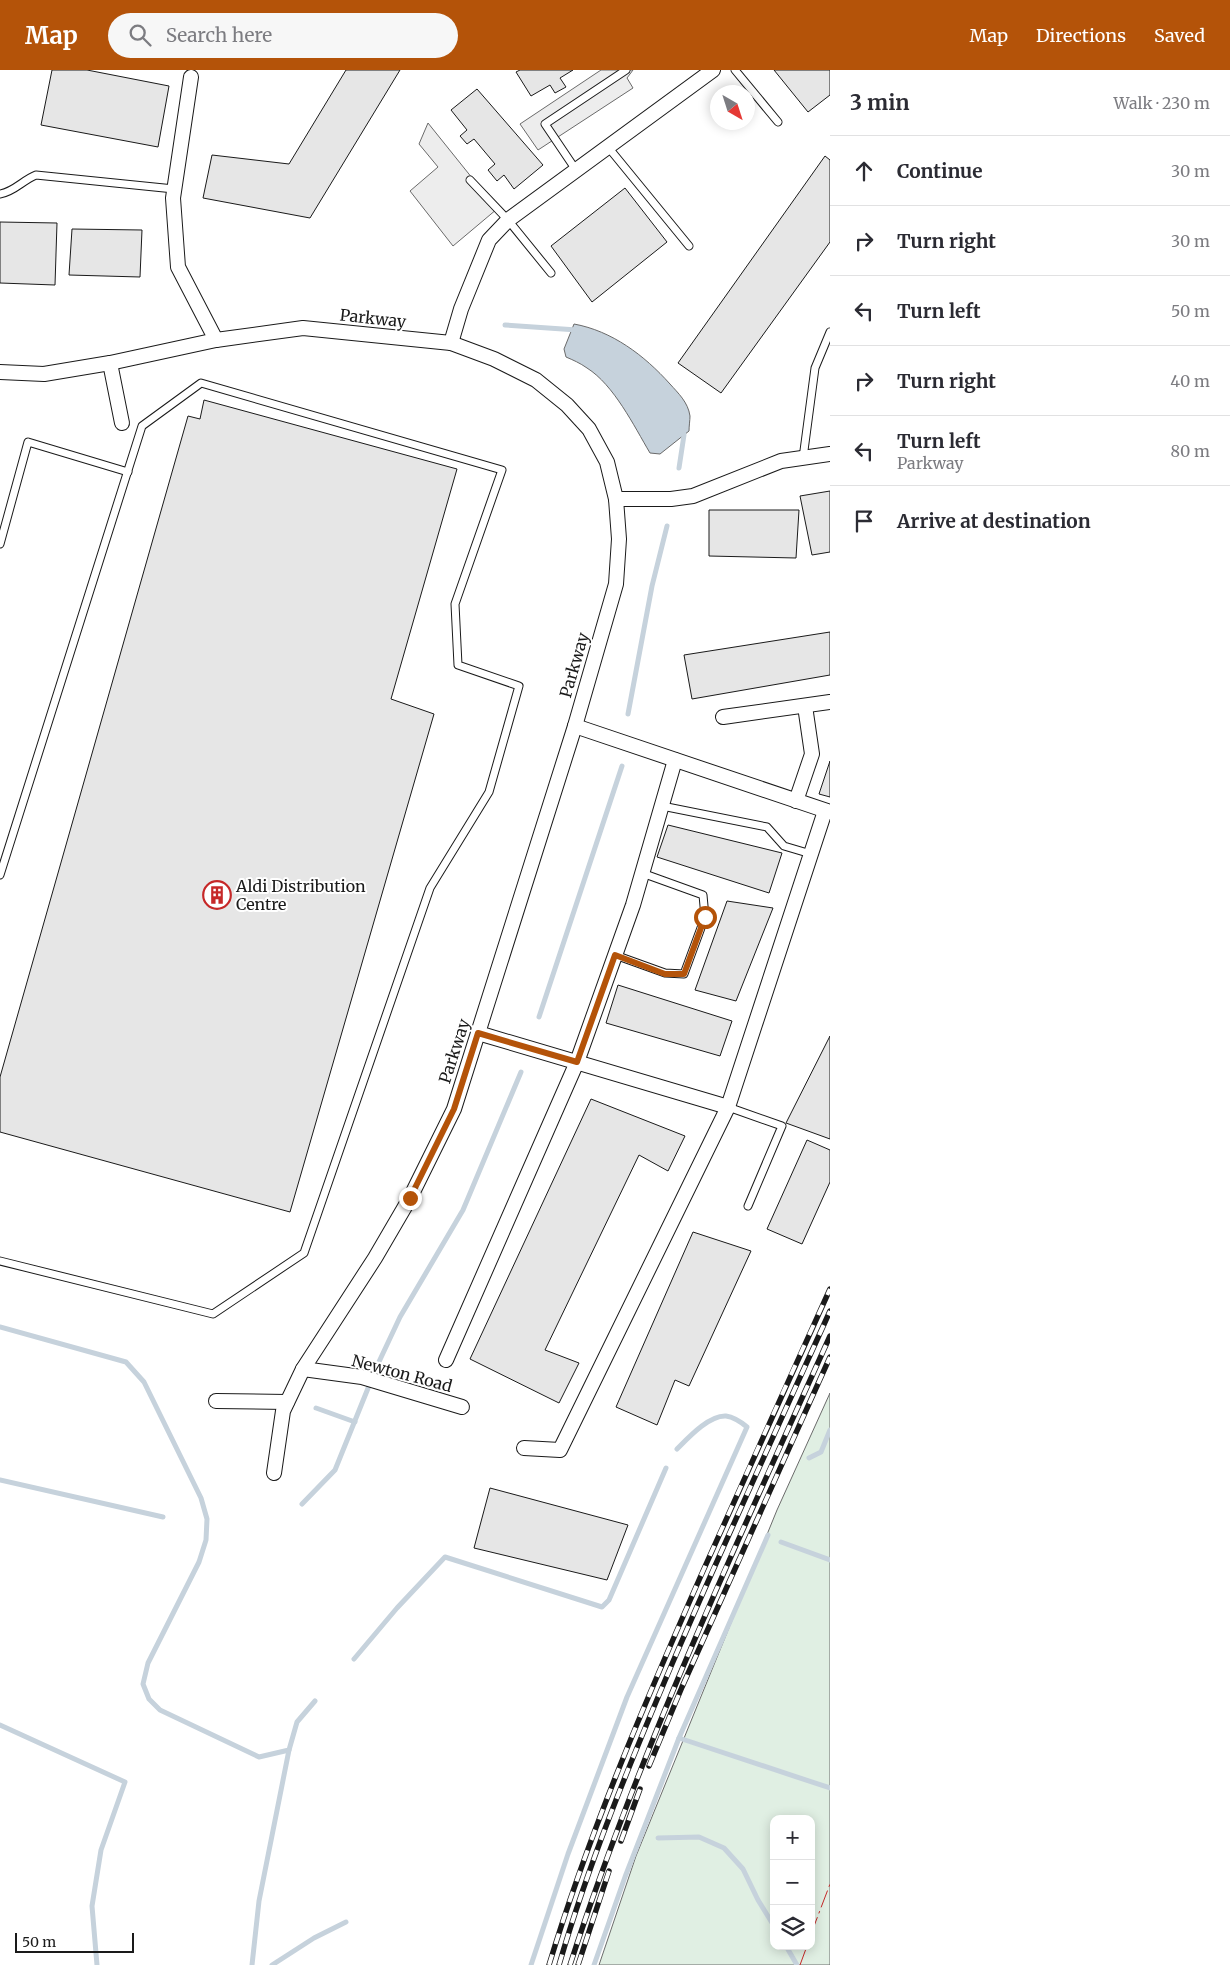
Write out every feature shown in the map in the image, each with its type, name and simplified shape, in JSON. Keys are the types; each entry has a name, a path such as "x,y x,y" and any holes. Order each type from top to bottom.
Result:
{"street":[{"path":"451,343 461,309 489,240 508,220 713,70"},
{"path":"191,74 174,189 178,268 216,340"},
{"name":"Parkway","path":"0,372 44,374 110,363 216,340 303,328 451,343 494,359 536,380 567,405 589,429 607,462 616,499 618,539 616,584 575,726 454,1109 410,1198 375,1258 303,1369 283,1411 278,1435 274,1473"},
{"path":"110,363 122,423"},
{"path":"616,499 693,496 781,461 830,454"},
{"path":"723,717 830,702"},
{"path":"796,801 812,754 805,706"},
{"path":"524,1448 560,1450 728,1107 811,854 828,811 575,726"},
{"path":"446,1360 577,1062 633,906 676,760"},
{"path":"478,1033 728,1107"},
{"name":"Newton Road","path":"303,1369 362,1377 462,1407"},
{"path":"216,1401 287,1402"}],"lane":[{"path":"576,170 544,124 626,70"},
{"path":"735,70 778,122"},
{"path":"608,147 689,246"},
{"path":"0,194 11,191 28,178 36,175 174,189"},
{"path":"470,180 508,220 551,273"},
{"path":"803,458 815,368 830,332"},
{"path":"0,875 142,426 201,383 502,470 455,604 458,665 519,686 489,792 430,888 304,1253 213,1314 0,1261"},
{"path":"0,544 28,442 128,472"},
{"path":"662,806 767,827 784,846 811,854"},
{"path":"615,955 665,974 684,974 705,917 703,895 642,873"},
{"path":"728,1107 782,1126 748,1206"}],"green space":[{"path":"830,1393 830,1965 599,1965 636,1856 777,1510"}],"shaded area":[{"path":"601,70 633,70 627,78 633,88 538,150 520,124"},
{"path":"428,123 497,209 453,246 410,191 438,167 419,144"},
{"path":"574,324 588,327 614,338 638,354 660,373 685,402 690,416 689,431 660,454 650,453 615,395 597,375 566,357 564,349"}],"building":[{"path":"52,70 87,70 169,86 158,147 41,125"},
{"path":"346,70 400,70 310,218 203,198 212,155 289,164"},
{"path":"520,70 573,70 560,78 566,87 555,93 550,85 531,96 516,72"},
{"path":"774,70 830,70 830,95 808,112"},
{"path":"477,89 543,165 514,189 504,175 497,181 488,170 495,164 474,139 467,144 460,136 467,130 451,110"},
{"path":"825,156 830,160 830,242 721,393 678,363"},
{"path":"625,188 667,242 592,302 551,246"},
{"path":"0,222 57,223 55,285 0,283"},
{"path":"72,229 142,230 140,277 69,275"},
{"name":"Aldi Distribution Centre","path":"204,400 457,469 391,699 434,714 290,1212 0,1132 0,1077 188,416 200,419"},
{"path":"830,491 830,552 812,555 800,496"},
{"path":"709,510 799,510 796,558 709,556"},
{"path":"830,632 830,675 692,699 684,655"},
{"path":"830,761 830,797 819,794"},
{"path":"668,825 782,853 769,893 657,857"},
{"path":"727,901 773,908 736,1001 695,990"},
{"path":"618,985 732,1021 720,1056 606,1023"},
{"path":"830,1036 830,1139 786,1123"},
{"path":"591,1099 685,1136 668,1171 639,1155 545,1350 579,1363 559,1403 470,1359"},
{"path":"807,1140 830,1150 830,1182 802,1244 767,1229"},
{"path":"693,1232 751,1251 689,1386 675,1380 657,1425 616,1407"},
{"path":"490,1488 628,1525 607,1580 474,1548"}],"waterway":[{"path":"505,325 577,330"},
{"path":"679,468 684,435 682,429"},
{"path":"628,714 652,586 667,526"},
{"path":"539,1017 622,766"},
{"path":"302,1504 335,1470 377,1366 400,1317 463,1210 521,1072"},
{"path":"0,1327 126,1362 144,1382 201,1498 207,1519 206,1540 199,1562 148,1663 143,1684 149,1699 160,1710 259,1757 289,1750 297,1722 315,1701"},
{"path":"316,1408 355,1422"},
{"path":"531,1965 568,1854 627,1697 747,1427 731,1417 719,1417 699,1428 677,1449"},
{"path":"809,1458 821,1452 830,1430"},
{"path":"354,1659 397,1608 445,1557 602,1607 609,1600 666,1468"},
{"path":"0,1480 163,1517"},
{"path":"594,1965 625,1877 679,1738 768,1535"},
{"path":"781,1542 830,1560"},
{"path":"0,1725 125,1782 101,1850 92,1906 97,1965"},
{"path":"679,1738 830,1788"},
{"path":"252,1965 259,1901 289,1750"},
{"path":"658,1838 699,1837 724,1848 743,1869 770,1920"},
{"path":"272,1965 314,1938 346,1922"},
{"path":"788,1950 797,1965"}],"railway":[{"path":"549,1965 582,1865 640,1717 703,1571 830,1289"},
{"path":"559,1965 583,1888 641,1738 711,1575 830,1311"},
{"path":"570,1965 597,1884 627,1805 691,1647 830,1336"},
{"path":"649,1766 682,1687 830,1357"},
{"path":"621,1841 640,1789"},
{"path":"578,1965 609,1871"}],"power":[{"path":"815,1923 830,1884"},
{"path":"800,1965 806,1950"}],"place":[{"name":"Aldi Distribution Centre","path":"217,895"}],"route":[{"path":"410,1198 454,1109 478,1033 577,1062 615,955 665,974 684,974 705,917"}]}
